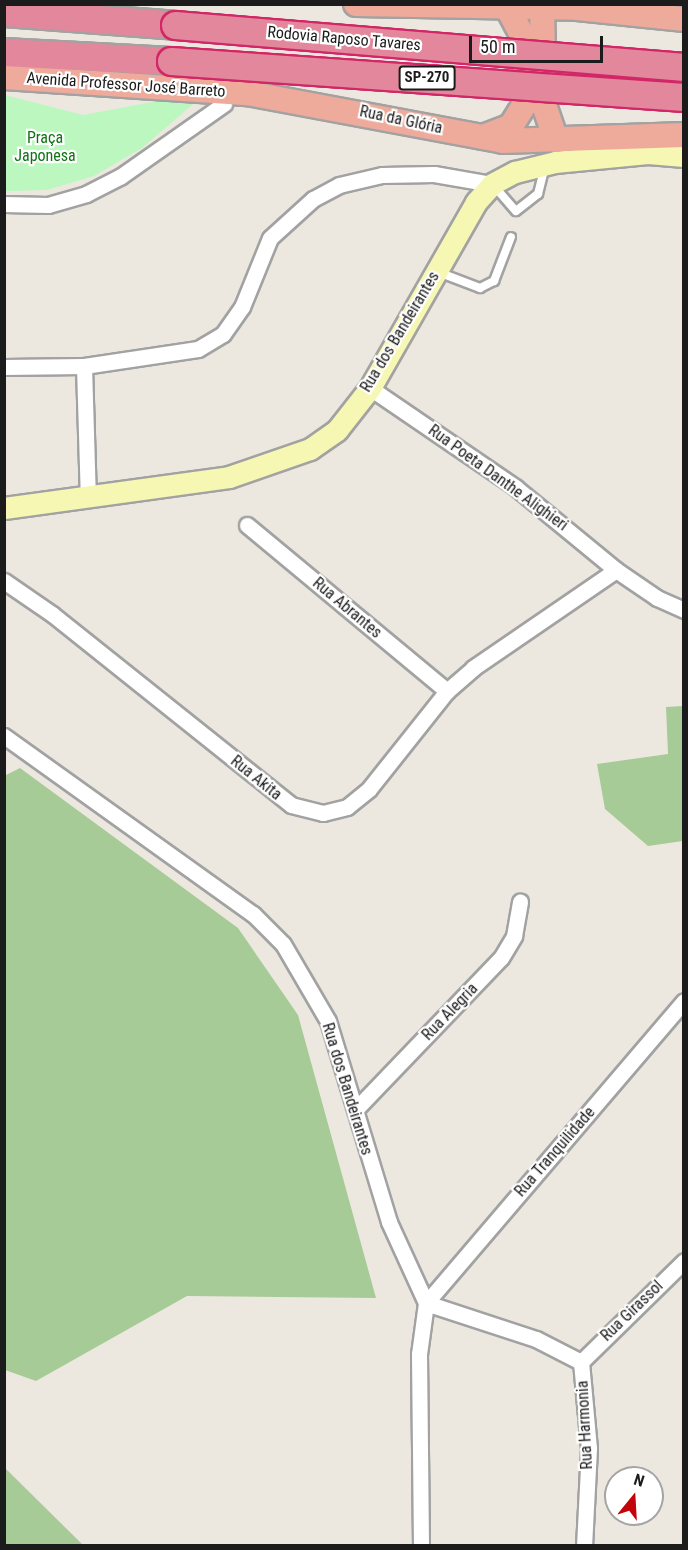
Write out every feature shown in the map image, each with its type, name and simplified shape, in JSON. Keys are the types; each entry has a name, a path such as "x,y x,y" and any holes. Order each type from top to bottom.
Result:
{"highway":[{"path":"356,4 507,7 542,5 684,19"},
{"path":"542,5 544,105 556,140"},
{"path":"480,137 511,126 524,105 527,77 521,33 507,7"},
{"path":"544,44 555,26 577,8"},
{"name":"Rodovia Raposo Tavares","path":"4,12 684,67"},
{"name":"Rodovia Raposo Tavares","path":"4,52 171,61 684,97"},
{"name":"Avenida Professor José Barreto","path":"4,76 247,93"},
{"name":"Rua da Glória","path":"247,93 480,137 556,140 684,135"}],"main road":[{"path":"492,184 515,172 610,155 684,156"},
{"name":"Rua dos Bandeirantes","path":"4,508 229,477 271,466 310,449 337,430 370,388 476,202 492,184"}],"street":[{"path":"4,204 48,205 86,194 121,176 224,104"},
{"path":"4,367 84,366 198,349 223,334 242,307 270,238 313,199 339,185 382,175 434,174 492,184"},
{"path":"84,366 88,496"},
{"name":"Rua Poeta Danthe Alighieri","path":"370,388 515,486 616,570 657,598 684,610"},
{"name":"Rua Abrantes","path":"247,525 447,691"},
{"name":"Rua Akita","path":"4,581 52,614 291,805 323,813 347,807 369,789 447,691 473,668 616,570"},
{"name":"Rua dos Bandeirantes","path":"4,736 253,914 283,944 328,1021 390,1222 426,1303"},
{"name":"Rua Alegria","path":"356,1110 501,958 514,936 520,902"},
{"name":"Rua Tranquilidade","path":"426,1303 684,1001"},
{"name":"Rua Girassol","path":"580,1362 683,1264"},
{"path":"421,1545 419,1354 426,1303"},
{"name":"Rua Harmonia","path":"426,1303 536,1339 580,1362 589,1448 584,1545"}],"lane":[{"path":"492,184 516,211 538,194 545,165"},
{"path":"436,272 480,288 494,282 511,237"}],"green space":[{"name":"Praça Japonesa","path":"5,95 83,115 168,99 199,99 142,148 94,176 47,190 5,191"},
{"path":"683,706 683,841 648,846 605,809 597,764 668,754 666,707"},
{"path":"20,768 238,928 298,1015 376,1298 187,1296 36,1381 5,1370 4,776"},
{"path":"5,1468 83,1545 5,1545"}]}
